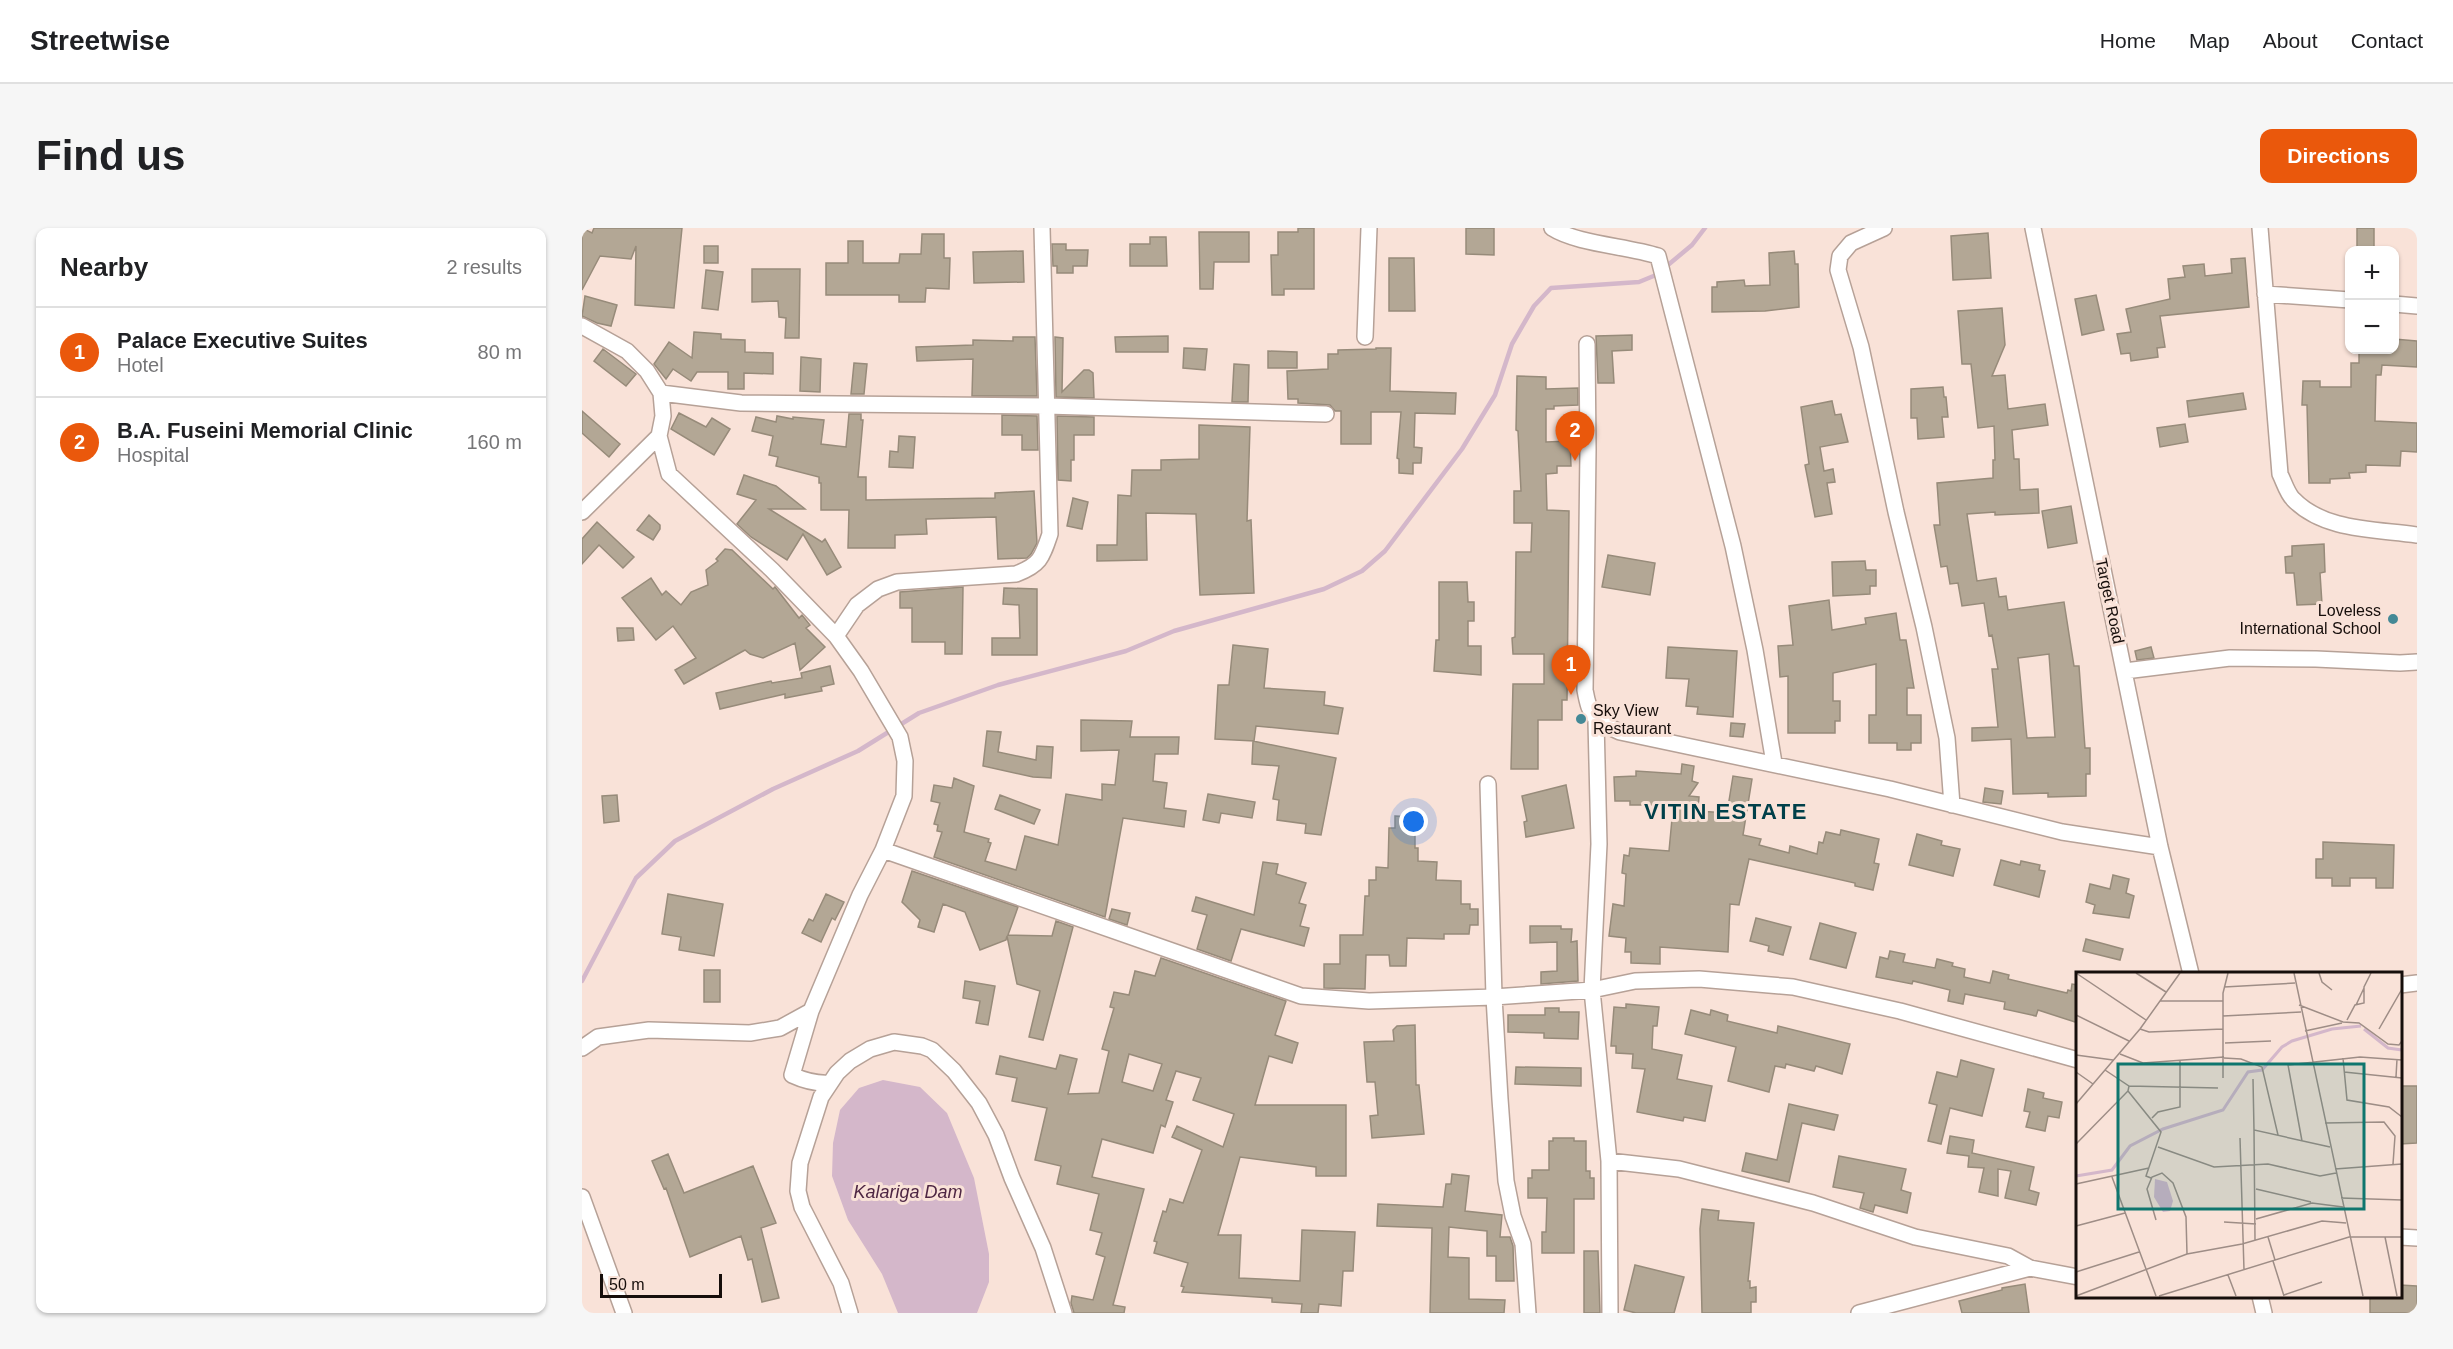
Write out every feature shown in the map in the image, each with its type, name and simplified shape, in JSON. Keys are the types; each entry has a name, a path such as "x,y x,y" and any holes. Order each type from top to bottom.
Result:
{"street":[{"path":"836,636 857,605 878,589 897,582 1016,574 1034,567 1043,555 1050,534 1042,228"},
{"path":"1365,337 1369,228"},
{"path":"1552,228 1564,236 1634,248 1658,256 1733,546 1755,650 1774,764"},
{"path":"1884,228 1851,243 1840,256 1838,270 1861,347 1896,512 1924,627 1947,738 1952,805"},
{"name":"Target Road","path":"2033,228 2160,847 2191,972"},
{"path":"2260,228 2280,474 2291,498 2312,516 2339,524 2417,535"},
{"path":"2265,294 2345,300"},
{"path":"2399,304 2417,306"},
{"path":"582,326 627,351 647,371 661,393 663,416 659,436 669,474 771,570 836,636 861,671 900,737 905,761 904,796 883,850 860,895 811,1011 792,1075 818,1084 830,1083"},
{"path":"1587,344 1585,690 1588,709 1596,721 1620,732 1774,764 2062,832 2160,847"},
{"path":"661,393 741,403 1046,406 1326,414"},
{"path":"582,512 659,436"},
{"path":"2125,671 2230,658 2417,662"},
{"path":"1596,721 1599,844 1592,990 1609,1161 1610,1313"},
{"path":"1488,784 1494,997 1506,1181 1513,1216 1523,1244 1528,1313"},
{"path":"883,850 1301,996 1369,1001 1494,997 1592,990 1635,981 1699,979 1793,987 1900,1011 2076,1059"},
{"path":"2402,985 2417,983"},
{"path":"582,1048 598,1037 649,1030 750,1033 780,1028 811,1011"},
{"path":"850,1313 841,1282 802,1206 798,1191 800,1163 821,1097 830,1083 850,1061 880,1045 894,1042 922,1046 932,1050 954,1071 979,1103 996,1135 1043,1248 1064,1313"},
{"path":"1609,1161 1679,1169 1813,1203 1915,1237 2008,1256 2030,1268 2076,1277"},
{"path":"582,1197 624,1313"},
{"path":"1858,1313 2030,1268"},
{"path":"2260,1298 2264,1313"}],"water":[{"name":"Kalariga Dam","path":"883,1080 920,1087 947,1113 974,1178 989,1254 989,1282 977,1313 898,1313 882,1274 848,1220 832,1176 833,1143 840,1110 859,1088"}],"building":[{"path":"582,228 592,233 594,228 682,228 674,308 635,305 636,246 631,259 600,256 582,290"},
{"path":"1298,228 1314,228 1314,289 1284,289 1284,295 1272,295 1271,255 1278,255 1278,232 1298,232"},
{"path":"1466,228 1494,228 1494,255 1466,254"},
{"path":"2357,228 2374,228 2374,246 2357,246"},
{"path":"1199,232 1249,232 1249,262 1214,262 1213,289 1200,289"},
{"path":"1988,233 1991,278 1953,280 1951,236"},
{"path":"922,234 944,234 944,258 950,258 949,289 926,288 925,302 899,302 899,295 826,295 826,263 848,263 848,241 863,241 863,263 899,263 900,254 921,254"},
{"path":"1150,237 1166,237 1167,266 1130,266 1130,244 1150,244"},
{"path":"1052,244 1066,244 1066,250 1088,250 1087,266 1073,266 1073,273 1057,273 1057,266 1053,266"},
{"path":"704,246 718,246 718,263 704,263"},
{"path":"1023,251 1024,282 974,283 973,252"},
{"path":"1794,251 1795,264 1798,264 1799,307 1765,311 1712,312 1712,287 1717,287 1717,282 1744,280 1745,286 1770,285 1769,253"},
{"path":"1389,258 1414,258 1415,311 1389,311"},
{"path":"2245,258 2249,307 2160,316 2165,347 2157,348 2158,357 2131,361 2130,353 2121,354 2117,334 2131,332 2126,309 2170,299 2168,279 2185,277 2183,266 2204,264 2205,276 2232,273 2231,259"},
{"path":"752,269 800,269 799,338 785,338 786,318 779,317 778,301 752,302"},
{"path":"706,270 723,272 718,310 702,308"},
{"path":"2096,295 2104,330 2082,335 2075,299"},
{"path":"585,296 617,305 611,326 582,316"},
{"path":"2002,308 2005,345 1992,376 2005,375 2008,409 2045,404 2048,425 2012,430 2014,459 2019,459 2020,490 2038,489 2039,513 1967,514 1977,581 1996,578 1999,597 2006,596 2008,610 2064,602 2074,666 2079,666 2085,748 2090,748 2090,774 2086,774 2086,796 2048,797 2048,793 2013,794 2011,739 1972,741 1972,728 1998,727 1992,669 1998,669 1992,635 1989,636 1984,603 1962,606 1958,583 1950,584 1947,566 1941,567 1934,525 1940,525 1937,483 1993,478 1994,426 1978,428 1971,364 1962,364 1958,311","holes":["2049,654 2055,737 2027,738 2018,658"]},
{"path":"694,332 721,334 721,339 745,340 745,352 773,353 773,374 744,373 744,389 728,389 728,372 697,372 691,381 673,369 666,379 654,364 669,342 692,358"},
{"path":"1632,335 1632,350 1612,351 1614,383 1598,383 1596,336"},
{"path":"1168,336 1168,352 1116,352 1115,337"},
{"path":"1013,337 1035,337 1037,396 972,396 973,359 917,361 916,347 973,345 973,340 1013,341"},
{"path":"1055,337 1063,338 1062,392 1084,370 1089,370 1093,373 1094,398 1056,397"},
{"path":"2399,339 2417,341 2417,367 2382,365 2381,375 2376,375 2375,421 2417,423 2417,452 2401,451 2400,466 2366,465 2366,472 2349,473 2350,478 2330,479 2330,483 2309,483 2307,405 2302,405 2303,381 2320,381 2320,387 2351,387 2351,363 2359,363 2359,354 2399,354"},
{"path":"1184,348 1207,349 1205,370 1183,368"},
{"path":"1391,348 1390,391 1456,393 1455,414 1415,413 1414,447 1422,448 1421,463 1413,463 1413,474 1399,473 1399,459 1397,458 1401,412 1371,412 1371,444 1341,444 1341,411 1335,411 1330,405 1298,403 1298,399 1288,399 1287,371 1328,369 1328,354 1338,354 1338,350"},
{"path":"603,349 636,374 626,386 594,361"},
{"path":"1268,351 1297,352 1297,368 1268,368"},
{"path":"801,357 821,359 820,392 800,391"},
{"path":"854,363 867,364 864,394 851,394"},
{"path":"1234,364 1249,365 1248,402 1232,402"},
{"path":"1517,376 1546,377 1546,389 1578,388 1578,405 1554,406 1554,409 1546,409 1546,442 1570,441 1571,466 1557,466 1557,473 1546,474 1547,510 1569,511 1567,700 1562,700 1562,720 1538,720 1538,769 1511,769 1513,684 1544,684 1544,654 1513,654 1516,552 1531,552 1532,523 1514,523 1514,491 1521,491 1518,431 1516,430"},
{"path":"1943,387 1948,417 1942,417 1944,437 1918,439 1917,418 1911,418 1911,389"},
{"path":"2243,393 2246,409 2189,417 2187,401"},
{"path":"1832,401 1835,415 1841,414 1848,442 1820,447 1824,471 1833,469 1835,482 1827,483 1832,514 1815,517 1805,465 1809,464 1801,407"},
{"path":"582,411 620,444 609,457 582,433"},
{"path":"679,413 706,427 712,418 730,429 714,455 671,429"},
{"path":"849,414 861,414 861,420 863,420 858,477 866,477 866,500 995,498 995,493 1034,491 1037,543 1031,554 1027,558 998,559 996,517 926,519 927,534 895,535 895,548 848,548 849,510 821,510 819,477 776,466 778,457 769,455 773,436 752,431 756,417 776,422 777,416 824,420 821,444 846,447"},
{"path":"1002,415 1037,416 1038,450 1022,450 1022,435 1002,435"},
{"path":"1057,416 1094,417 1094,435 1074,435 1071,481 1058,480"},
{"path":"2185,424 2188,442 2160,447 2157,428"},
{"path":"1199,425 1250,427 1247,521 1251,520 1254,593 1200,595 1196,514 1146,513 1147,560 1097,561 1097,545 1117,545 1118,495 1131,496 1132,470 1161,470 1161,460 1199,459"},
{"path":"899,436 915,437 913,468 889,467 890,451 898,452"},
{"path":"744,475 776,486 805,509 769,509 822,542 825,539 841,567 827,575 803,534 787,560 751,537 737,524 756,500 737,494"},
{"path":"1073,498 1088,502 1082,529 1067,526"},
{"path":"2071,506 2077,543 2048,548 2042,511"},
{"path":"649,515 660,525 653,540 637,530"},
{"path":"597,522 634,557 623,568 599,545 582,564 582,539"},
{"path":"2324,544 2325,572 2320,573 2322,604 2297,605 2294,573 2286,573 2285,557 2292,556 2292,546"},
{"path":"725,549 732,550 773,589 775,587 799,618 802,615 810,625 806,628 825,647 800,670 795,643 763,658 745,650 684,684 675,670 696,658 673,626 656,640 622,598 651,578 662,595 666,591 681,605 691,592 708,585 706,570 718,561 716,559"},
{"path":"1608,555 1655,563 1650,595 1602,587"},
{"path":"1865,561 1866,570 1876,570 1876,586 1870,586 1870,594 1833,596 1832,562"},
{"path":"1439,582 1467,582 1468,602 1474,602 1474,621 1468,621 1468,646 1481,646 1481,675 1434,671 1436,640 1439,640"},
{"path":"963,587 962,654 945,654 945,642 912,642 912,608 900,608 900,592"},
{"path":"1004,588 1037,589 1037,655 992,655 992,638 1020,638 1019,605 1003,604"},
{"path":"1829,600 1832,630 1866,624 1865,618 1896,613 1900,640 1906,640 1914,688 1907,688 1907,715 1921,715 1921,743 1911,743 1911,750 1897,750 1897,743 1869,743 1869,715 1876,715 1876,664 1833,673 1833,701 1840,701 1840,721 1835,721 1835,733 1788,733 1788,676 1780,677 1778,646 1793,645 1789,606"},
{"path":"617,628 633,628 634,640 618,641"},
{"path":"1233,645 1268,649 1264,688 1325,692 1324,705 1343,708 1338,734 1256,726 1254,741 1215,739 1218,685 1229,685"},
{"path":"1668,647 1737,651 1733,717 1697,714 1698,707 1686,706 1689,679 1666,678"},
{"path":"2151,647 2154,658 2137,660 2135,651"},
{"path":"830,666 834,684 821,687 822,691 785,698 785,694 720,709 716,693 771,681 772,683 802,678 801,673"},
{"path":"1081,720 1132,721 1130,737 1179,737 1178,754 1155,754 1153,781 1167,783 1164,808 1186,811 1184,827 1123,818 1105,917 934,857 942,832 937,831 938,825 934,824 940,803 931,801 934,785 952,788 954,778 974,786 964,832 989,839 988,842 991,843 985,861 1016,870 1025,836 1058,845 1066,794 1102,800 1102,784 1115,785 1119,750 1081,751"},
{"path":"1731,723 1745,724 1743,737 1730,736"},
{"path":"987,731 1001,732 998,752 1036,760 1037,746 1053,747 1051,778 1033,777 983,766"},
{"path":"1253,741 1336,758 1321,835 1305,833 1306,824 1277,820 1279,800 1273,799 1279,766 1252,764"},
{"path":"1682,764 1694,766 1692,781 1698,783 1689,796 1699,797 1698,811 1727,813 1733,776 1752,779 1743,835 1761,839 1759,845 1789,853 1790,846 1817,854 1819,842 1823,843 1826,832 1840,835 1841,830 1879,839 1874,863 1879,864 1873,890 1855,886 1855,883 1749,859 1739,905 1730,904 1728,952 1660,947 1660,964 1631,963 1631,952 1625,952 1626,938 1609,936 1613,904 1624,906 1626,874 1622,873 1624,855 1629,856 1630,848 1669,851 1673,808 1650,809 1650,805 1630,805 1630,801 1615,801 1614,777 1636,776 1636,771 1681,774"},
{"path":"1566,785 1574,828 1526,837 1524,822 1527,821 1522,796"},
{"path":"1985,788 2003,791 2001,804 1983,802"},
{"path":"1208,794 1255,802 1252,818 1221,813 1219,823 1203,820"},
{"path":"617,795 619,821 604,823 602,796"},
{"path":"1000,795 1040,810 1034,824 995,809"},
{"path":"1395,816 1415,817 1415,848 1418,848 1418,861 1437,862 1436,880 1461,881 1461,904 1470,904 1470,909 1478,909 1478,925 1470,925 1469,934 1444,934 1444,939 1407,938 1406,966 1390,966 1389,955 1366,955 1365,989 1324,988 1324,964 1340,964 1340,935 1363,935 1365,896 1369,896 1369,880 1376,880 1376,867 1388,868 1389,828 1395,828"},
{"path":"1917,834 1942,841 1941,845 1960,849 1953,876 1909,865"},
{"path":"2323,842 2394,845 2393,888 2376,888 2376,878 2350,878 2350,886 2332,886 2332,878 2316,878 2316,859 2323,859"},
{"path":"2001,860 2020,865 2021,861 2040,865 2039,870 2045,871 2039,897 1994,885"},
{"path":"1263,862 1278,864 1276,874 1306,883 1299,903 1306,905 1300,926 1309,928 1304,946 1241,929 1231,961 1197,949 1207,915 1192,911 1196,897 1254,915"},
{"path":"912,871 1018,907 1008,935 1052,936 1056,921 1073,927 1043,1040 1029,1037 1040,991 1017,984 1007,936 1006,940 980,950 965,912 943,904 934,932 918,927 920,920 902,902"},
{"path":"2113,875 2129,879 2126,893 2134,896 2129,918 2093,913 2095,905 2086,902 2090,884 2110,889"},
{"path":"668,894 723,904 714,956 679,950 681,937 662,934"},
{"path":"826,894 844,902 835,920 832,918 821,942 802,933 809,919 813,921"},
{"path":"1112,909 1130,913 1127,925 1109,919"},
{"path":"1756,918 1791,927 1783,955 1768,951 1769,946 1750,941"},
{"path":"1820,923 1856,933 1846,968 1810,959"},
{"path":"1530,926 1561,926 1561,929 1572,929 1571,942 1577,941 1578,981 1541,984 1541,972 1557,971 1557,942 1530,943"},
{"path":"2086,939 2123,949 2120,960 2083,951"},
{"path":"1890,951 1905,954 1903,962 1935,968 1937,959 1965,969 1964,977 1990,983 1993,971 2009,975 2008,979 2067,993 2068,990 2071,991 2072,984 2076,985 2076,1022 2038,1010 2036,1016 2004,1009 2005,1002 1965,994 1963,1004 1948,1001 1950,990 1913,981 1912,984 1876,977 1880,957 1888,959"},
{"path":"1161,958 1286,1001 1275,1035 1298,1043 1292,1063 1269,1056 1255,1105 1346,1105 1346,1176 1316,1176 1316,1167 1240,1157 1218,1235 1241,1235 1239,1278 1300,1281 1302,1230 1355,1232 1353,1271 1343,1271 1341,1306 1319,1304 1318,1313 1301,1313 1302,1304 1272,1302 1272,1298 1182,1292 1184,1287 1181,1286 1188,1263 1154,1253 1157,1242 1154,1241 1163,1211 1166,1212 1170,1199 1183,1203 1202,1150 1172,1137 1177,1126 1223,1147 1234,1114 1193,1100 1201,1078 1176,1071 1166,1100 1173,1102 1165,1127 1161,1125 1153,1153 1102,1139 1092,1177 1144,1189 1113,1305 1125,1307 1124,1313 1074,1313 1071,1303 1072,1296 1093,1300 1105,1257 1096,1254 1102,1233 1090,1230 1099,1194 1057,1184 1061,1166 1035,1160 1047,1108 1012,1101 1017,1078 996,1074 1000,1056 1056,1069 1060,1055 1077,1059 1068,1094 1099,1093 1109,1051 1102,1049 1114,1008 1110,1007 1114,992 1129,995 1135,971 1155,976","holes":["1129,1054 1162,1064 1153,1091 1122,1082"]},
{"path":"704,970 720,970 720,1002 704,1002"},
{"path":"965,981 995,986 988,1025 976,1023 980,1001 963,998"},
{"path":"1626,1004 1659,1007 1657,1026 1653,1026 1652,1049 1682,1055 1677,1079 1712,1086 1705,1121 1684,1117 1683,1121 1637,1112 1645,1069 1632,1068 1633,1054 1616,1053 1616,1046 1611,1046 1614,1007 1626,1008"},
{"path":"1545,1008 1559,1008 1559,1012 1579,1012 1578,1039 1544,1038 1544,1033 1508,1032 1508,1015 1545,1015"},
{"path":"1691,1010 1710,1015 1711,1010 1728,1015 1727,1021 1777,1033 1778,1026 1850,1044 1842,1074 1816,1066 1814,1071 1786,1064 1785,1068 1775,1066 1769,1092 1728,1081 1736,1047 1685,1034"},
{"path":"1415,1025 1416,1085 1419,1085 1424,1134 1372,1138 1370,1116 1378,1115 1375,1082 1367,1082 1364,1042 1394,1041 1393,1030 1397,1026"},
{"path":"1961,1060 1994,1069 1982,1116 1950,1108 1941,1144 1928,1141 1937,1105 1929,1103 1937,1072 1957,1077"},
{"path":"1516,1067 1581,1068 1581,1086 1515,1084"},
{"path":"2402,1086 2417,1086 2417,1143 2402,1144"},
{"path":"2028,1089 2044,1093 2043,1098 2062,1102 2059,1118 2048,1116 2045,1131 2026,1127 2030,1112 2024,1111"},
{"path":"1789,1104 1838,1115 1834,1130 1802,1123 1789,1182 1742,1171 1746,1153 1777,1160"},
{"path":"1950,1136 1974,1140 1972,1153 2034,1167 2029,1190 2039,1193 2036,1205 2005,1198 2011,1171 1998,1169 1998,1196 1979,1192 1984,1168 1968,1167 1969,1156 1947,1153"},
{"path":"1553,1138 1574,1138 1574,1141 1586,1141 1586,1171 1590,1171 1590,1178 1594,1178 1594,1199 1574,1199 1574,1253 1542,1253 1542,1232 1546,1232 1547,1198 1528,1198 1528,1178 1532,1178 1532,1170 1549,1170 1549,1141 1553,1141"},
{"path":"668,1154 684,1193 753,1166 776,1223 761,1228 779,1298 762,1302 752,1259 748,1260 741,1236 690,1257 666,1188 664,1189 652,1161"},
{"path":"1839,1156 1906,1169 1901,1190 1911,1193 1907,1213 1875,1205 1873,1212 1860,1208 1864,1193 1833,1187"},
{"path":"1452,1174 1469,1176 1465,1211 1502,1215 1500,1237 1510,1237 1513,1246 1514,1281 1496,1281 1496,1256 1487,1256 1487,1231 1449,1227 1448,1257 1469,1258 1469,1299 1505,1300 1504,1313 1430,1313 1432,1228 1377,1226 1378,1204 1443,1207 1446,1184 1451,1184"},
{"path":"1702,1209 1719,1211 1718,1220 1754,1223 1748,1281 1750,1281 1750,1288 1756,1287 1756,1302 1751,1302 1751,1313 1702,1313 1700,1229"},
{"path":"1584,1251 1598,1251 1600,1313 1584,1313"},
{"path":"1635,1265 1684,1277 1674,1313 1636,1313 1624,1310"},
{"path":"2025,1284 2029,1313 1962,1313 1959,1301 2002,1290 2002,1288"},
{"path":"2402,1285 2417,1286 2417,1313 2370,1313 2370,1298 2402,1298"}],"waterway":[{"path":"582,981 636,878 675,841 773,789 858,751 919,713 998,685 1126,651 1174,631 1324,589 1362,571 1385,551 1462,449 1495,395 1512,344 1534,306 1551,288 1639,282 1656,275 1692,245 1705,228"}],"place":[{"name":"B.A. Fuseini Memorial Clinic","path":"1575,461"},
{"name":"Loveless International School","path":"2393,619"},
{"name":"Palace Executive Suites","path":"1571,695"},
{"name":"Sky View Restaurant","path":"1581,719"}],"district":[{"name":"VITIN ESTATE","path":"1726,811"}]}
